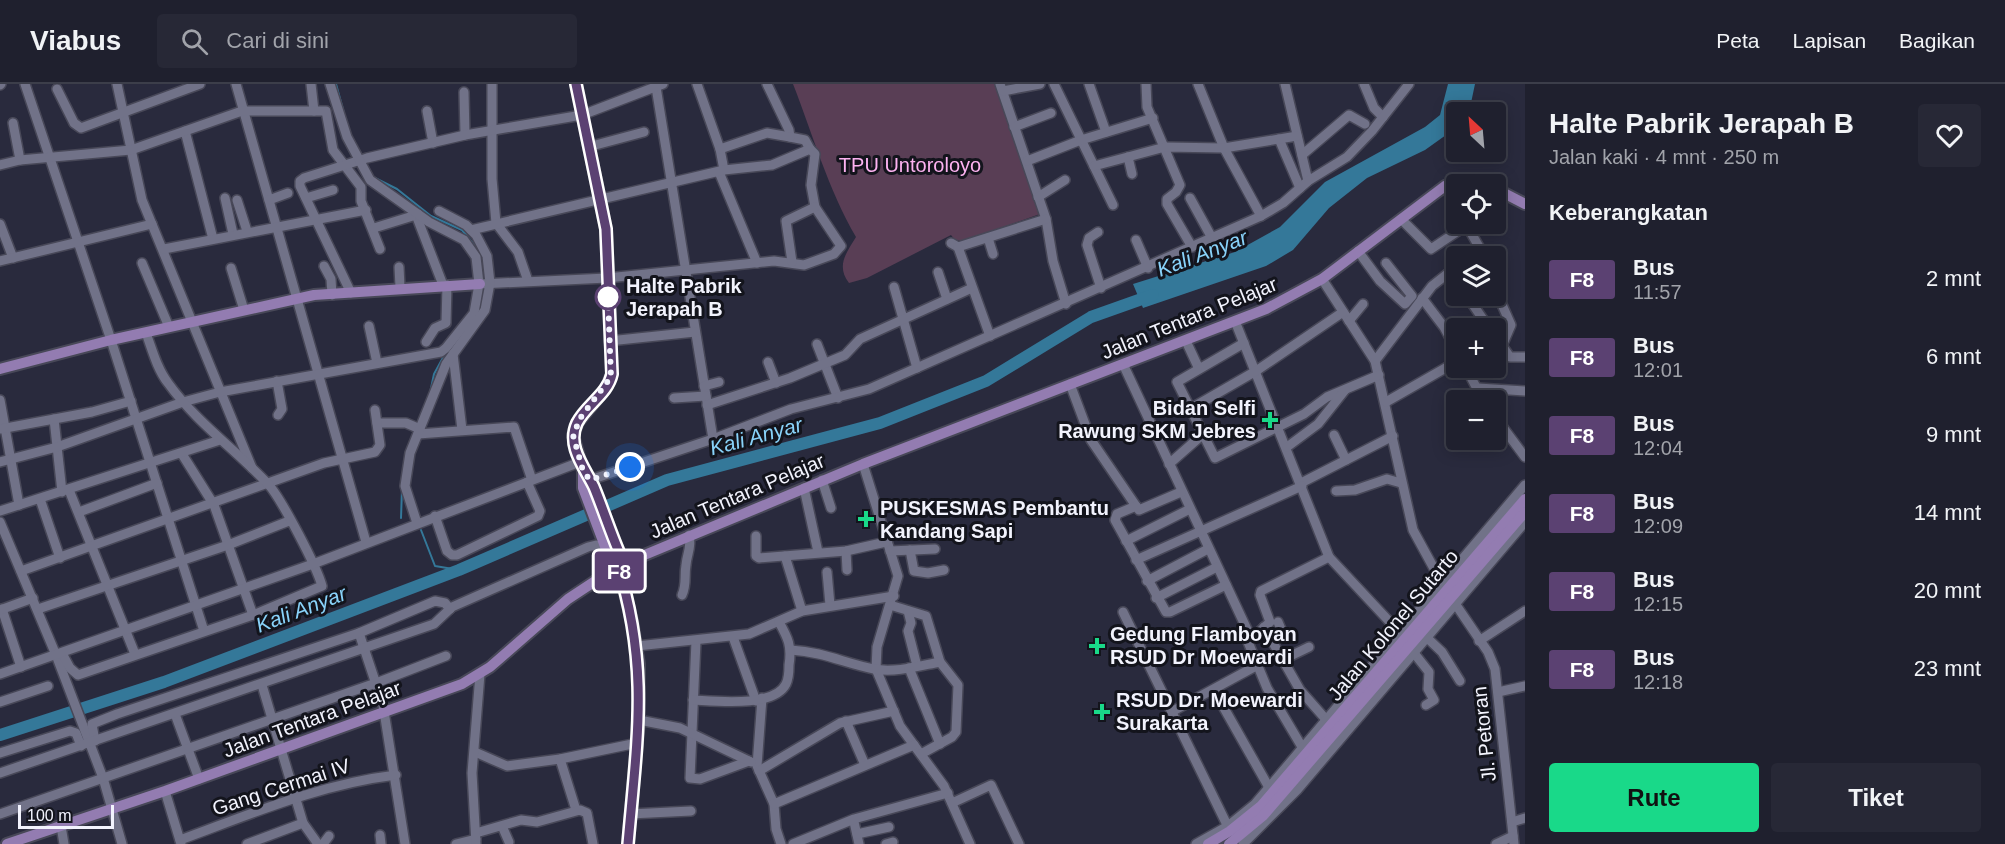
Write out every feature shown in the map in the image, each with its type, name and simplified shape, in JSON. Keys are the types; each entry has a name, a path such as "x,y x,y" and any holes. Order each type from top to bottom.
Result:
{"main road":[{"path":"576,84 606,229 611,377 581,417 573,435 585,478 616,560 637,646 639,720 628,844"},
{"name":"Jalan Tentara Pelajar","path":"7,844 384,714 480,674 568,599 603,574 616,560 689,535 822,480 1186,341 1288,299 1322,279 1445,186"},
{"path":"1506,194 1525,204"},
{"path":"0,369 111,340 296,298 400,287 483,284"},
{"name":"Jalan Kolonel Sutarto","path":"1208,844 1235,838 1263,816 1525,500"},
{"name":"Jalan Kolonel Sutarto","path":"1235,838 1270,791 1328,723 1406,642 1423,634 1448,593 1520,524 1525,512"}],"street":[{"path":"25,84 170,520 204,631"},
{"path":"117,84 142,200 253,470"},
{"path":"168,84 172,95"},
{"path":"57,89 78,127 200,84"},
{"path":"237,84 242,111 366,542"},
{"path":"311,84 314,111"},
{"path":"330,84 347,137 363,159 375,184 391,192 417,215 469,244 478,263 483,284"},
{"path":"492,84 494,129 492,180 496,223 518,252 528,281"},
{"path":"697,84 720,149 722,171 757,263"},
{"path":"767,84 790,136"},
{"path":"1040,84 1001,88 1046,219 1053,261 1066,304"},
{"path":"1054,84 1113,205"},
{"path":"1089,84 1106,132"},
{"path":"1146,84 1145,98 1180,185 1176,192 1167,199 1167,204 1192,247"},
{"path":"1198,84 1224,148 1261,216"},
{"path":"1285,84 1308,181"},
{"path":"1364,84 1374,108 1383,117"},
{"path":"0,674 244,586 314,564 417,522 530,481 585,478 714,439 791,409 869,389 1148,268 1261,216 1283,203 1308,181 1347,157 1409,84"},
{"path":"351,292 300,186 301,180 363,159 465,135 582,115 660,85 672,183 705,396 714,439"},
{"path":"464,92 465,135"},
{"path":"0,165 20,160 131,150 242,111 326,111 330,142 361,187 362,201 380,249"},
{"path":"428,111 433,143"},
{"path":"1014,127 1051,113"},
{"path":"1302,155 1349,116 1365,124"},
{"path":"1027,161 1081,140 1152,118"},
{"path":"13,123 20,160"},
{"path":"185,131 213,238"},
{"path":"588,147 644,132"},
{"path":"483,284 607,278 757,263 808,264 840,249 841,244 815,207 811,184 815,155 805,140 767,133 720,149"},
{"path":"1094,166 1165,147 1224,148 1297,136"},
{"path":"1280,139 1299,188"},
{"path":"471,230 722,171 772,165 810,149"},
{"path":"1128,157 1132,174"},
{"path":"1038,197 1065,180"},
{"path":"306,198 333,190"},
{"path":"268,200 288,193"},
{"path":"225,198 233,234"},
{"path":"1190,198 1212,238"},
{"path":"237,200 247,231"},
{"path":"792,262 786,221 815,207"},
{"path":"164,249 276,225 317,221 366,210"},
{"path":"417,522 405,486 407,464 417,429 451,350 474,313 483,284 486,252 471,230 439,211"},
{"path":"374,228 417,215"},
{"path":"417,215 445,285 446,322 435,328 426,342"},
{"path":"990,336 955,245 988,238 1046,219"},
{"path":"1401,219 1431,249 1453,234"},
{"path":"0,224 13,258"},
{"path":"0,261 152,224"},
{"path":"1098,232 1089,238 1087,245 1101,288"},
{"path":"988,238 993,254"},
{"path":"1136,240 1148,268"},
{"path":"1358,251 1380,281 1405,304 1413,296 1386,262"},
{"path":"142,263 169,327"},
{"path":"324,266 331,279 332,295"},
{"path":"399,267 400,287"},
{"path":"231,268 244,310"},
{"path":"938,272 948,299"},
{"path":"1375,362 1422,298 1446,276"},
{"name":"Jl. Petoran","path":"1322,279 1375,362 1386,402 1401,483 1413,530 1448,593 1488,652 1495,669 1514,840"},
{"path":"894,287 916,368"},
{"path":"674,398 705,396 776,383 851,352 860,339 972,288"},
{"path":"1422,298 1446,331"},
{"path":"1349,321 1363,304"},
{"path":"1501,306 1511,321 1506,332"},
{"path":"1190,409 1256,371 1343,312"},
{"path":"1235,321 1302,484 1329,557 1406,642 1429,672 1428,689 1434,700 1426,705"},
{"path":"369,326 377,363"},
{"path":"609,341 695,332"},
{"path":"0,522 59,654 76,675 253,615 321,587 314,564 268,484 183,402 163,375 146,333"},
{"path":"1186,341 1199,369"},
{"path":"1244,343 1177,382 1215,458 1311,409 1319,401 1378,375"},
{"path":"817,344 838,398"},
{"path":"0,462 57,447 183,402 220,392 451,350"},
{"path":"451,350 462,430"},
{"path":"1506,354 1510,357 1525,357"},
{"path":"768,362 776,383"},
{"path":"1123,364 1251,638"},
{"path":"1386,402 1446,368"},
{"path":"1472,378 1478,388 1523,391"},
{"path":"277,381 282,409 278,416"},
{"path":"705,396 719,381"},
{"path":"1070,384 1092,440 1139,510 1146,509 1181,492"},
{"path":"1287,447 1322,421 1345,390"},
{"path":"0,400 3,429 19,506"},
{"path":"3,429 131,401"},
{"path":"1311,409 1322,421"},
{"path":"21,571 341,459 378,451 375,410"},
{"path":"54,419 66,491 79,512 135,654"},
{"path":"377,423 399,422 417,429 462,430 514,427 540,511 538,516 457,555 452,555 447,550 435,516"},
{"path":"1506,431 1525,457"},
{"path":"1169,464 1203,435"},
{"path":"1334,435 1347,460"},
{"path":"1137,560 1302,484 1393,436"},
{"path":"0,511 220,440"},
{"path":"182,454 214,505 253,615"},
{"path":"863,464 898,576 877,647 876,669 894,711 914,745 948,793 970,844"},
{"path":"1336,491 1355,490 1387,479 1401,483"},
{"path":"822,480 831,508"},
{"path":"79,512 157,483"},
{"path":"1448,593 1525,485"},
{"path":"804,488 818,552"},
{"path":"40,499 60,558"},
{"path":"1136,506 1114,517 1163,609 1170,612 1226,585"},
{"path":"1126,541 1190,509"},
{"path":"38,609 228,545 289,521"},
{"path":"682,595 687,585 686,563 690,550 689,535"},
{"path":"756,536 757,558 888,546 910,550 935,549"},
{"path":"0,773 88,740 262,685 434,624 450,609 596,545 600,546 604,552 603,574"},
{"path":"1147,581 1208,549"},
{"path":"910,550 916,572 944,570"},
{"path":"846,551 847,570"},
{"path":"785,556 802,611"},
{"path":"1304,751 1256,666 1248,645 1251,638 1270,620 1260,595 1261,591 1329,557"},
{"path":"1156,598 1217,567"},
{"path":"827,572 831,605"},
{"path":"21,667 1,609 33,598"},
{"path":"88,740 94,722 359,633 435,601 445,603 450,609"},
{"path":"637,646 733,637 749,634 802,611 831,605 892,601 908,611 926,616 940,662 955,679 958,689 956,732 921,754"},
{"path":"908,611 911,623 908,631 913,667 940,744"},
{"path":"1479,641 1525,611"},
{"path":"1123,612 1235,838 1196,844"},
{"path":"693,700 759,700 780,690 786,684 791,650 790,640 779,622"},
{"path":"1272,641 1283,634 1278,622"},
{"path":"1264,627 1299,690 1328,723"},
{"path":"359,633 384,714 396,776 405,844"},
{"path":"1423,634 1442,652 1460,681"},
{"path":"733,637 759,700 755,766 774,804 776,829 781,844"},
{"path":"696,640 690,733 689,775 692,780 755,766 846,720 894,711"},
{"path":"1282,660 1309,647"},
{"path":"791,650 816,652 876,669 913,667 940,662"},
{"path":"59,654 60,666 103,778 122,844"},
{"path":"0,814 376,683 446,656"},
{"path":"1173,711 1256,666"},
{"path":"476,839 472,780 480,674"},
{"path":"262,685 303,823 321,844 329,836"},
{"path":"1,700 48,686"},
{"path":"1498,692 1525,686"},
{"path":"1224,708 1270,791"},
{"path":"175,714 199,779"},
{"path":"639,720 659,722 690,733 755,766"},
{"path":"846,720 865,765"},
{"path":"0,753 70,731 88,740"},
{"path":"475,752 507,766 560,759 637,743"},
{"path":"774,804 914,745"},
{"path":"560,759 576,810"},
{"name":"Gang Cermai IV","path":"180,842 296,797 343,784 396,776"},
{"path":"952,803 991,785 1019,844"},
{"path":"165,791 180,842"},
{"path":"793,844 854,819 948,793"},
{"path":"456,844 476,839 502,826 521,820 537,822 576,810 587,813 592,844"},
{"path":"630,814 691,811"},
{"path":"1512,822 1525,818"},
{"path":"854,822 858,839 889,827"},
{"path":"247,844 303,823"},
{"path":"61,826 64,844"},
{"path":"502,826 509,842"},
{"path":"1496,844 1514,840"}],"green space":[{"name":"TPU Untoroloyo","path":"793,84 998,84 1040,214 963,241 955,240 951,235 867,278 849,283 843,271 843,265 846,254 856,237 829,181"}],"water":[{"path":"1448,84 1475,84 1471,102 1446,102 1446,135 1425,150 1367,178 1329,208 1293,250 1266,266 1143,308 1133,284 1235,252 1280,227 1325,182 1425,127 1440,115"}],"waterway":[{"path":"336,84 344,113"},
{"path":"371,176 397,189 431,216 462,230 480,252 483,264"},
{"name":"Kali Anyar","path":"0,735 164,682 459,570 667,480 880,423 986,381 1091,317 1153,295"},
{"path":"479,309 483,297"},
{"path":"430,393 434,374 445,354"},
{"path":"401,518 402,489"},
{"path":"421,530 435,566 459,570"}],"bus line":[{"name":"F8","path":"576,84 606,229 612,374 606,388 581,417 573,435 583,471 593,485 619,552 617,563 637,646 640,690 639,720 628,844"}],"place":[{"name":"Halte Pabrik Jerapah B","path":"608,297"},
{"name":"Bidan Selfi Rawung SKM Jebres","path":"1270,420"},
{"name":"PUSKESMAS Pembantu Kandang Sapi","path":"866,519"},
{"name":"Gedung Flamboyan RSUD Dr Moewardi","path":"1097,646"},
{"name":"RSUD Dr. Moewardi Surakarta","path":"1102,712"}],"route":[{"path":"608,297 610,381 581,417 573,435 583,471 590,480 630,467"}]}
